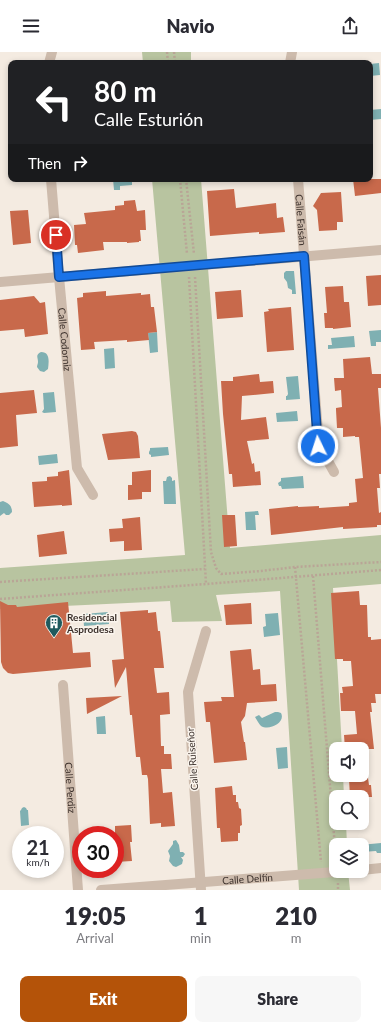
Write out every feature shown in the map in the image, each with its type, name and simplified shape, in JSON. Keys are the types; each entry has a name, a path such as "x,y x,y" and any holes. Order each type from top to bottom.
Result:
{"street":[{"name":"Calle Codorniz","path":"51,182 77,468 93,495"},
{"name":"Calle Faisán","path":"298,182 318,446 334,472"},
{"path":"0,282 381,250"},
{"name":"Calle Ruiseñor","path":"201,886 188,692 206,631"},
{"name":"Calle Perdiz","path":"63,685 78,890"},
{"path":"369,869 381,868"},
{"name":"Calle Delfín","path":"101,890 201,886 329,872"}],"path":[{"path":"180,182 191,266 211,552 216,568 221,574 295,567 381,562"},
{"path":"186,182 206,584"},
{"path":"295,567 322,873"},
{"path":"0,582 205,569"},
{"path":"0,599 381,570"},
{"path":"313,576 334,838"}],"green space":[{"path":"142,52 191,52 191,60 143,60"},
{"path":"152,182 201,182 230,548 381,535 381,584 333,588 342,742 329,742 329,782 343,782 344,790 329,790 329,830 346,830 347,838 329,838 329,878 349,878 350,890 299,890 280,591 216,595 222,621 172,622 170,601 0,609 0,568 185,555"}],"water":[{"path":"379,63 380,75 373,76 373,64"},
{"path":"381,109 381,119 373,120 373,110"},
{"path":"113,182 132,182 132,185 120,186 120,190 114,190"},
{"path":"286,271 294,271 296,294 292,294 292,290 288,288 287,282 284,278 284,273"},
{"path":"381,330 381,342 376,342 376,346 371,346 369,331"},
{"path":"157,332 158,352 150,353 148,333"},
{"path":"354,336 355,347 328,349 328,345 332,345 331,338"},
{"path":"114,348 115,368 105,369 104,349"},
{"path":"44,352 47,355 49,363 48,369 44,372 40,371 37,367 37,355"},
{"path":"298,376 300,399 286,400 286,396 288,394 286,377"},
{"path":"54,392 56,412 42,412 44,409 43,393"},
{"path":"297,411 298,421 277,422 276,413"},
{"path":"168,447 169,455 151,457 149,454 150,448"},
{"path":"57,454 58,463 39,465 38,456"},
{"path":"170,476 172,481 175,480 176,504 164,504 163,481 166,481 167,477"},
{"path":"303,476 304,488 282,489 281,486 279,486 278,483 281,481 281,478"},
{"path":"3,501 9,505 12,512 9,515 4,513 0,516 0,502"},
{"path":"258,511 259,515 255,515 256,530 246,530 245,512"},
{"path":"108,612 108,615 112,618 109,624 84,626 83,614"},
{"path":"278,613 280,635 264,637 263,627 266,626 265,614"},
{"path":"275,712 281,713 282,717 279,723 272,727 261,726 255,717 259,715 262,718"},
{"path":"105,716 106,734 97,734 96,717"},
{"path":"287,747 288,768 278,769 276,748"},
{"path":"24,807 28,810 29,825 21,826 20,811"},
{"path":"176,840 179,845 180,852 185,854 181,857 183,860 182,864 176,867 169,861 170,856 168,851 173,844 173,841"},
{"path":"381,843 381,853 377,853 376,851 369,852 369,844"}],"building":[{"path":"373,179 381,179 381,193 355,196 353,182 373,182"},
{"path":"234,189 236,208 276,203 277,218 283,217 285,232 259,234 259,232 210,236 207,191"},
{"path":"341,192 343,222 337,222 337,230 319,231 317,210 313,206 321,193"},
{"path":"135,200 137,211 145,210 146,230 140,230 141,241 127,243 103,242 104,250 78,253 77,245 75,245 74,225 86,224 84,213 115,210 115,206 124,205 124,201"},
{"path":"28,210 31,243 13,245 10,211"},
{"path":"381,275 381,305 368,306 366,276"},
{"path":"343,286 344,302 349,302 351,327 333,329 325,328 324,313 327,313 325,287"},
{"path":"241,290 243,317 217,319 215,292"},
{"path":"106,291 106,296 141,293 141,295 150,294 151,307 154,307 157,332 148,333 149,340 94,342 95,349 81,350 77,298 83,297 83,293"},
{"path":"34,296 40,303 45,302 48,334 25,337 24,329 0,331 0,300"},
{"path":"291,307 294,350 267,352 264,312 269,311 268,309"},
{"path":"370,357 372,374 381,374 381,388 378,388 381,428 381,474 379,474 380,488 377,488 379,513 381,512 381,525 377,525 377,527 343,529 343,527 271,535 269,509 298,506 319,506 319,508 349,506 349,503 357,502 355,479 363,478 359,437 343,437 343,428 337,428 336,408 342,407 341,390 335,391 334,378 344,378 343,359"},
{"path":"259,374 260,382 273,381 274,393 242,396 241,420 266,417 269,439 247,441 252,464 254,463 255,472 260,471 261,485 233,487 232,474 229,474 221,381 233,381 233,377"},
{"path":"34,390 37,413 16,415 18,446 0,448 0,393"},
{"path":"132,431 136,432 138,436 140,458 108,460 102,434"},
{"path":"69,470 72,505 34,507 32,482 47,481 47,477 58,476 58,472"},
{"path":"151,470 151,492 142,492 142,499 128,500 128,485 132,485 132,472"},
{"path":"222,515 235,515 237,546 224,547"},
{"path":"140,517 142,550 124,551 124,541 110,542 109,529 123,528 122,519"},
{"path":"64,531 67,554 39,557 37,535"},
{"path":"359,591 360,605 367,605 368,637 371,637 371,640 381,639 381,694 375,694 376,703 371,703 372,712 370,712 374,749 369,749 369,742 344,742 344,735 357,734 355,711 341,711 340,693 343,693 342,687 353,686 351,661 335,659 331,593"},
{"name":"Residencial Asprodesa","path":"0,601 8,605 16,605 17,607 68,602 73,653 90,652 91,667 13,674 8,673 3,668 1,662"},
{"path":"251,603 252,624 226,625 224,605"},
{"path":"148,610 148,613 156,612 158,631 160,631 164,668 154,668 157,693 169,692 170,714 160,715 161,746 164,746 164,754 171,754 172,769 161,769 163,793 172,792 175,826 161,827 161,823 150,824 148,779 147,775 142,775 140,757 136,757 132,715 130,715 126,667 115,688 112,660 124,659 120,612"},
{"path":"251,649 253,670 260,669 261,685 276,684 277,701 247,703 245,716 241,722 247,760 214,763 210,722 206,722 204,702 222,701 221,697 234,697 230,651"},
{"path":"122,696 87,714 86,698"},
{"path":"349,782 369,782 369,785 371,785 372,797 369,797 369,790 350,790"},
{"path":"232,786 233,795 236,795 236,802 238,802 239,808 241,809 242,825 240,826 240,833 238,833 238,841 221,842 220,828 217,828 215,788"},
{"path":"131,825 132,842 130,842 132,861 124,861 124,826 115,826"}],"place":[{"name":"Residencial Asprodesa","path":"54,638"}],"route":[{"path":"56,235 59,277 304,256 318,446"}]}
